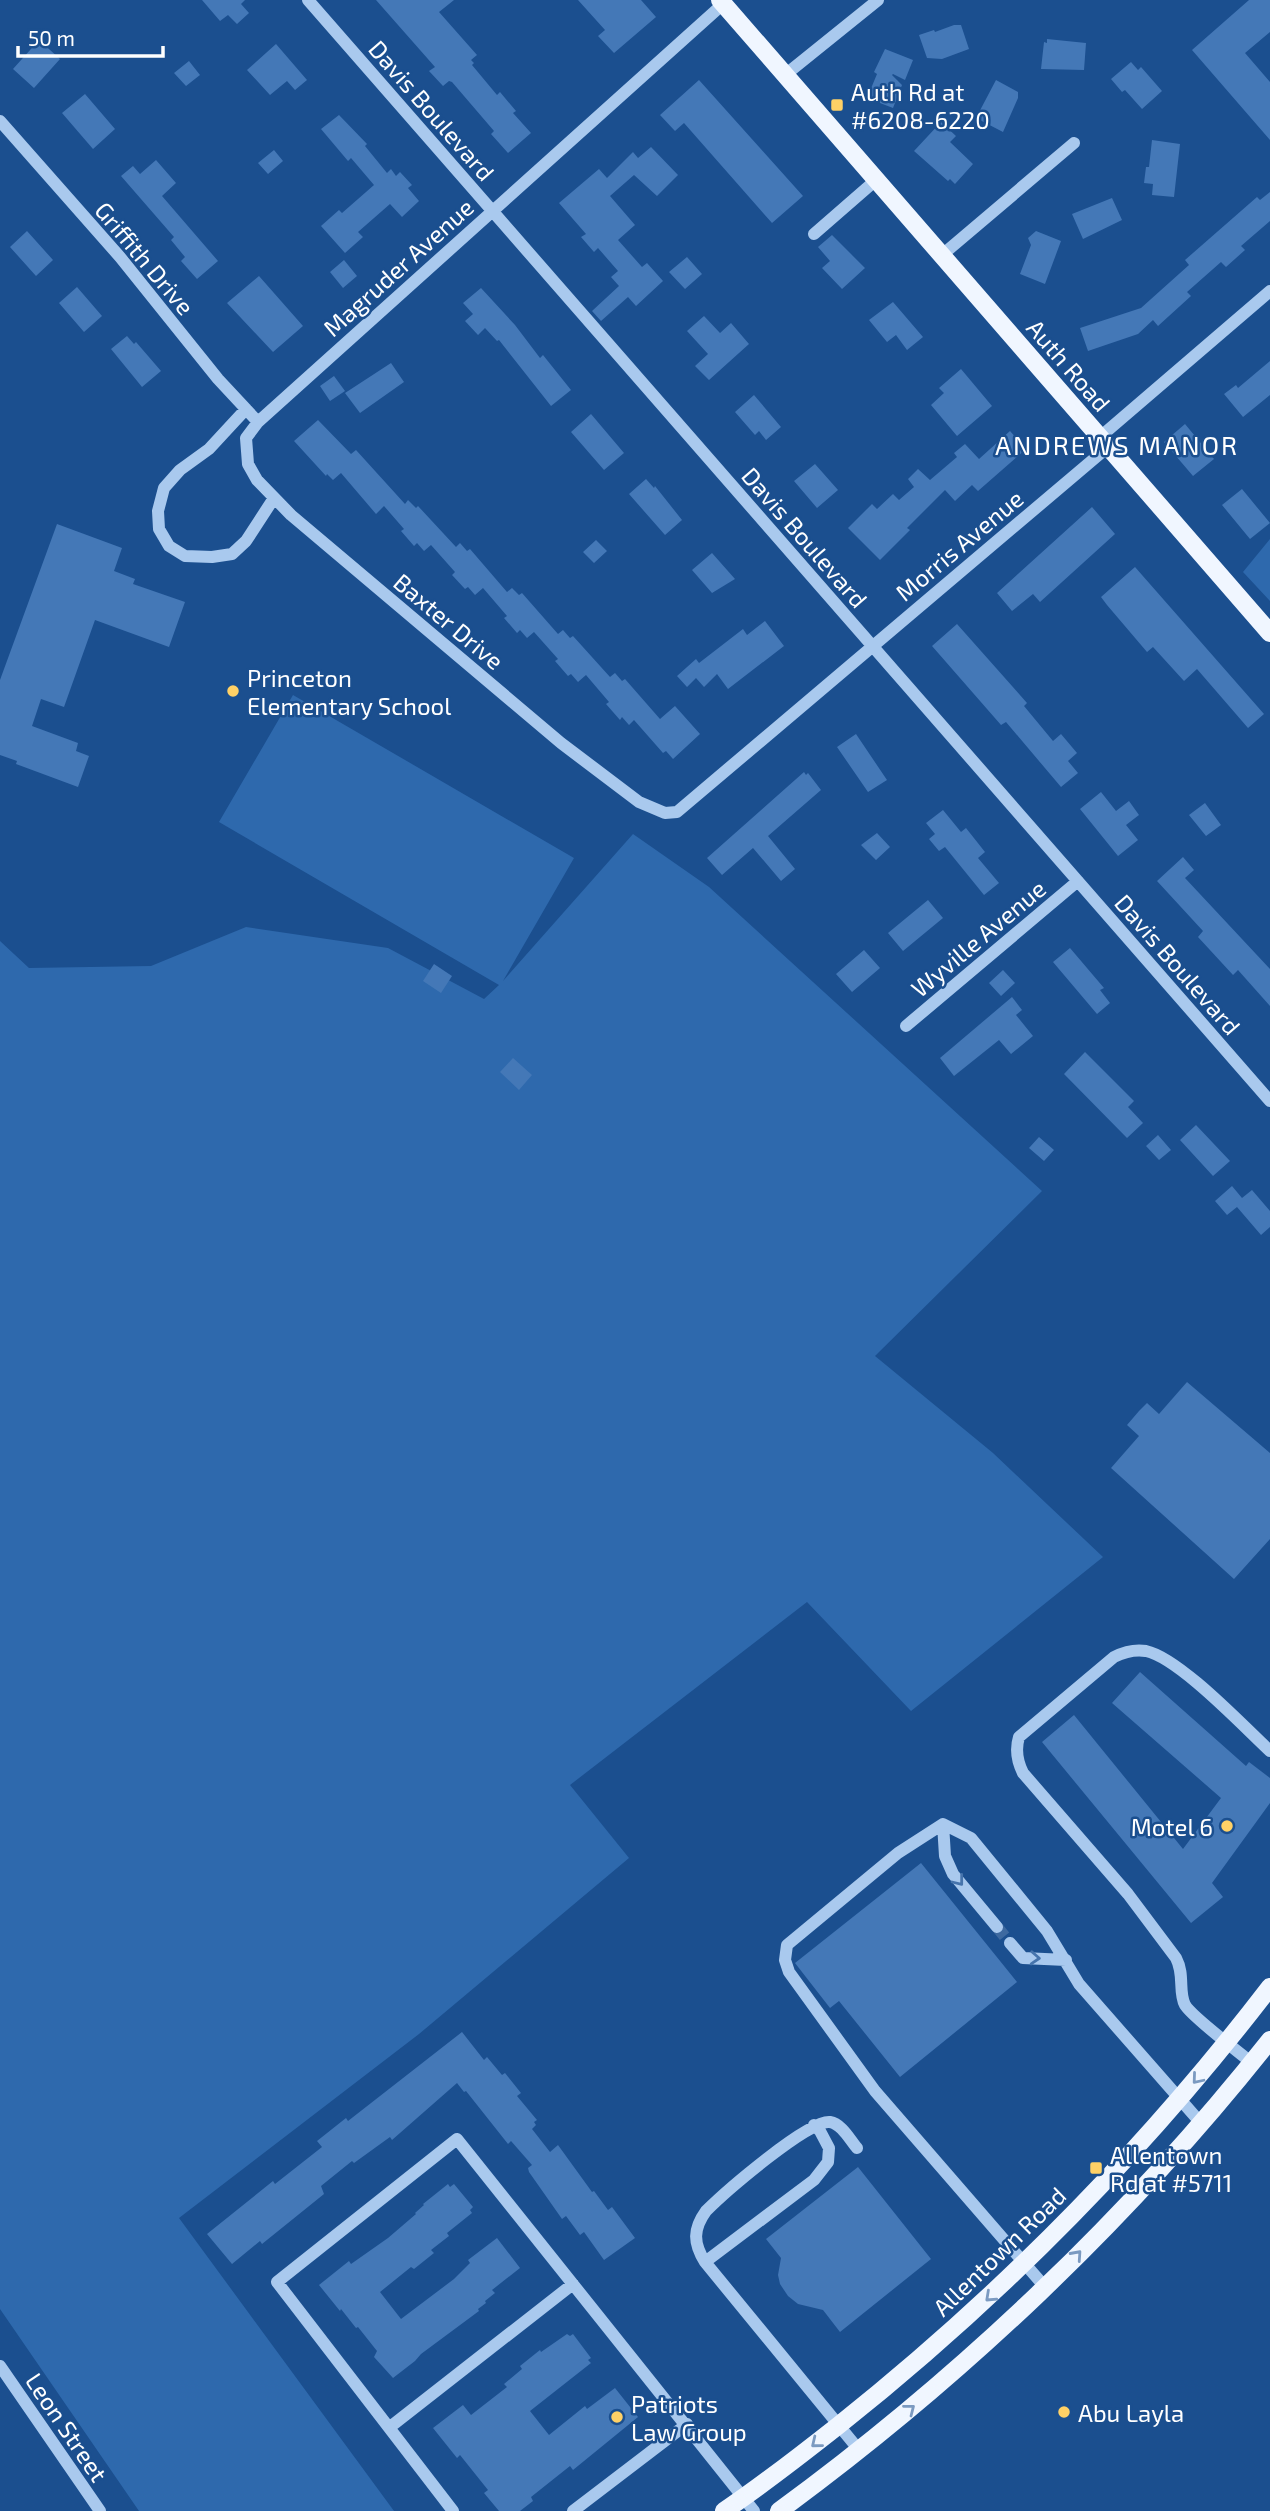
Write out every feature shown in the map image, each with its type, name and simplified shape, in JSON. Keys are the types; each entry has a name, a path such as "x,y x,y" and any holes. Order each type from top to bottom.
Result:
{"main road":[{"name":"Auth Road","path":"721,2 1270,633"},
{"name":"Allentown Road","path":"724,2511 749,2504 839,2425 926,2355 1024,2264 1180,2099 1270,1987"},
{"path":"779,2511 859,2450 966,2362 1045,2287 1124,2208 1270,2040"}],"street":[{"name":"Davis Boulevard","path":"309,0 1270,1101"},
{"path":"785,75 878,0"},
{"name":"Magruder Avenue","path":"258,422 721,2"},
{"name":"Griffith Drive","path":"0,121 120,257 218,379 258,422"},
{"path":"942,255 1074,143"},
{"path":"814,234 876,180"},
{"name":"Morris Avenue","path":"677,812 873,646 1270,291"},
{"path":"246,409 209,449 180,470 164,488 158,511 159,529 169,546 185,556 212,557 232,554 246,541 274,498"},
{"name":"Baxter Drive","path":"258,422 246,438 248,464 257,480 291,515 561,743 639,802 665,813 677,812"},
{"name":"Wyville Avenue","path":"906,1026 1078,881"},
{"path":"1252,2063 1186,2007 1181,1993 1182,1969 1176,1958 1128,1894 1023,1773 1018,1764 1016,1747 1019,1737 1114,1657 1125,1651 1144,1651 1158,1655 1183,1672 1270,1751"},
{"path":"943,1824 945,1856 953,1874 997,1927"},
{"path":"943,1824 971,1838 1046,1931 1079,1984 1200,2122"},
{"path":"943,1824 898,1853 805,1929 787,1945 785,1960 789,1972 875,2091 1045,2287"},
{"path":"1010,1942 1023,1958 1066,1960"},
{"path":"857,2148 838,2125 829,2122 814,2125 772,2155 706,2211 698,2222 695,2239 705,2262 859,2450"},
{"path":"705,2262 814,2180 828,2162 829,2148 814,2125"},
{"path":"453,2511 277,2282 457,2139 749,2504"},
{"path":"390,2427 573,2284"},
{"name":"Leon Street","path":"0,2366 100,2511"},
{"path":"573,2511 687,2424"}],"shaded area":[{"path":"1270,539 1270,601 1243,572"},
{"path":"293,695 574,858 503,981 633,834 709,887 1042,1191 875,1356 993,1453 1103,1557 911,1711 807,1602 570,1785 629,1858 419,2034 179,2218 394,2511 139,2511 0,2309 0,941 29,968 151,966 246,927 388,948 484,999 499,985 219,822"}],"building":[{"path":"202,0 245,0 241,4 249,13 237,24 228,15 220,21"},
{"path":"376,0 454,0 439,12 477,55 471,60 474,63 472,65 497,95 500,92 516,111 513,113 531,133 508,153 491,134 494,131 452,82 449,81 443,86 429,71 435,67"},
{"path":"578,0 641,0 656,17 614,53 598,36 605,30"},
{"path":"1249,0 1270,0 1270,32 1245,53 1270,82 1270,140 1192,50"},
{"path":"961,25 969,49 942,59 927,58 919,35"},
{"path":"1047,39 1086,43 1084,70 1041,69 1044,42 1047,43"},
{"path":"39,40 60,59 34,88 13,69"},
{"path":"276,44 307,80 295,90 287,81 270,95 247,70"},
{"path":"885,49 913,60 905,80 892,75 902,85 893,108 867,98 877,74 874,72"},
{"path":"189,61 200,75 186,86 174,73"},
{"path":"1131,62 1138,70 1141,67 1162,91 1142,109 1111,79"},
{"path":"699,80 803,196 772,223 684,123 675,131 660,115"},
{"path":"996,80 1018,92 1018,98 1003,132 976,118"},
{"path":"85,94 115,129 93,149 62,113"},
{"path":"339,115 367,144 365,146 387,173 391,169 396,176 400,172 412,185 408,188 419,201 402,217 390,204 358,232 363,237 345,253 321,226 339,210 342,213 374,185 351,158 348,161 321,129"},
{"path":"941,122 956,136 950,142 973,164 955,184 914,151"},
{"path":"1152,140 1180,144 1174,197 1152,195 1153,184 1144,183"},
{"path":"651,147 678,175 657,196 634,175 610,196 635,225 618,240 642,267 647,263 663,281 636,306 628,297 601,321 592,311 619,286 611,277 618,271 598,248 594,252 581,237 586,234 559,203 599,169 607,178 633,152 638,158"},
{"path":"274,150 283,161 268,174 258,163"},
{"path":"156,160 176,183 162,196 218,261 197,279 181,261 185,257 171,240 174,237 121,176 133,166 140,174"},
{"path":"1270,192 1270,221 1241,246 1245,250 1226,267 1221,262 1187,292 1191,296 1158,326 1153,320 1138,334 1088,351 1080,328 1141,308 1189,265 1185,260 1257,197 1260,200"},
{"path":"1112,198 1122,220 1083,239 1072,214"},
{"path":"27,231 53,260 36,276 10,247"},
{"path":"1036,231 1061,241 1045,284 1020,274 1031,245 1028,238"},
{"path":"832,235 865,268 842,289 822,268 830,261 818,247"},
{"path":"687,257 702,274 685,289 669,272"},
{"path":"344,260 357,276 343,288 330,272"},
{"path":"259,276 303,326 273,352 227,303"},
{"path":"77,287 102,316 84,332 59,303"},
{"path":"481,288 515,325 540,358 543,355 571,390 551,406 499,340 485,328 478,335 465,321 473,314 463,303"},
{"path":"893,302 923,337 907,350 896,335 887,342 869,320"},
{"path":"704,316 720,333 731,323 749,344 709,380 695,366 708,354 687,331"},
{"path":"127,336 134,344 136,342 161,371 142,387 111,349"},
{"path":"1270,361 1270,395 1243,417 1224,394 1236,385 1238,388"},
{"path":"391,363 404,382 360,413 345,393"},
{"path":"961,369 992,406 957,436 931,405 944,393 939,388"},
{"path":"334,376 345,391 330,401 320,386"},
{"path":"754,395 781,427 766,440 759,431 755,435 735,412"},
{"path":"591,414 624,453 604,470 571,432"},
{"path":"318,420 351,454 356,450 405,504 408,500 416,508 418,506 456,547 460,543 467,551 470,549 507,592 512,588 519,595 522,593 558,634 563,630 570,638 573,636 610,677 615,673 622,681 625,679 660,719 675,706 700,734 673,759 666,751 663,753 634,720 629,725 622,717 620,720 586,675 578,682 571,674 568,676 555,661 558,659 534,632 527,638 520,630 517,633 504,618 507,616 483,588 475,595 468,587 465,589 452,575 455,572 431,545 424,551 417,543 414,546 401,531 404,529 384,506 376,514 341,473 333,480 327,474 326,476 294,441"},
{"path":"1185,424 1214,459 1193,476 1164,442"},
{"path":"1010,431 1026,449 978,491 972,485 955,501 945,490 880,560 848,528 872,504 877,509 893,494 899,500 914,487 908,479 918,469 930,480 957,457 954,453 965,444 979,459"},
{"path":"815,464 838,490 817,508 794,481"},
{"path":"646,479 654,488 655,486 682,520 665,535 629,494"},
{"path":"1242,489 1270,523 1250,539 1222,505"},
{"path":"1092,507 1115,534 1040,602 1033,594 1012,611 997,593"},
{"path":"57,524 122,548 114,571 135,579 133,584 185,602 169,647 95,620 64,707 41,699 32,726 78,743 76,751 89,756 78,787 16,764 17,761 0,755 0,680"},
{"path":"596,540 607,551 594,563 583,552"},
{"path":"712,553 735,579 712,593 692,570"},
{"path":"1135,567 1264,714 1248,728 1197,669 1184,681 1153,647 1147,652 1101,597"},
{"path":"765,621 784,646 728,689 717,674 704,687 696,678 687,687 677,676 696,659 699,663 743,629 747,635"},
{"path":"957,624 1027,703 1024,706 1053,741 1061,734 1077,753 1068,761 1078,773 1061,787 1006,722 1001,725 932,646"},
{"path":"856,734 887,780 868,792 837,747"},
{"path":"804,772 806,775 808,773 821,790 768,836 795,869 781,881 753,848 722,875 707,858"},
{"path":"1101,792 1116,811 1129,801 1139,815 1126,825 1138,840 1118,856 1080,809"},
{"path":"1205,803 1221,825 1206,836 1189,815"},
{"path":"943,810 961,832 966,828 985,852 978,858 999,883 984,895 945,847 939,851 929,839 935,834 926,823"},
{"path":"877,833 890,847 876,860 861,845"},
{"path":"1183,857 1194,870 1185,878 1270,969 1270,1006 1238,970 1233,975 1198,937 1203,931 1157,881"},
{"path":"928,900 943,918 903,951 888,933"},
{"path":"1070,948 1104,988 1100,990 1110,1003 1097,1014 1053,962"},
{"path":"864,950 880,968 852,992 836,974"},
{"path":"434,964 452,976 441,993 423,981"},
{"path":"1003,970 1015,983 1001,996 989,983"},
{"path":"1012,997 1022,1010 1016,1015 1033,1036 1011,1054 999,1040 954,1076 940,1058"},
{"path":"1085,1052 1134,1101 1128,1107 1143,1123 1127,1138 1064,1074"},
{"path":"513,1058 532,1075 519,1090 500,1072"},
{"path":"1196,1125 1230,1161 1213,1176 1180,1140"},
{"path":"1158,1135 1171,1150 1159,1160 1146,1146"},
{"path":"1039,1137 1054,1150 1044,1161 1029,1148"},
{"path":"1232,1186 1242,1198 1252,1190 1270,1211 1270,1227 1261,1235 1237,1207 1227,1215 1215,1201"},
{"path":"1187,1382 1270,1453 1270,1539 1234,1579 1111,1468 1139,1436 1127,1425 1139,1411 1147,1403 1159,1414"},
{"path":"1140,1672 1246,1766 1249,1762 1270,1778 1270,1803 1212,1883 1223,1897 1191,1923 1042,1742 1074,1715 1183,1849 1221,1798 1112,1703"},
{"path":"921,1863 1017,1982 900,2077 839,2001 830,2008 795,1963"},
{"path":"462,2032 484,2060 487,2057 502,2075 505,2073 521,2093 517,2096 537,2120 532,2129 550,2152 558,2145 592,2192 594,2191 608,2210 612,2207 635,2238 604,2260 584,2232 580,2235 566,2216 562,2219 529,2172 528,2168 532,2165 511,2141 508,2144 457,2083 392,2140 390,2137 354,2163 352,2161 321,2186 324,2194 262,2244 260,2241 232,2264 207,2234 273,2181 275,2184 322,2147 317,2141 346,2118 348,2121"},
{"path":"858,2167 931,2259 840,2332 823,2310 798,2304 788,2296 778,2275 781,2258 766,2239"},
{"path":"448,2184 450,2187 454,2184 473,2207 470,2210 472,2213 447,2233 449,2236 431,2250 434,2253 414,2269 411,2267 380,2292 401,2319 454,2279 470,2263 468,2260 497,2238 520,2268 492,2290 495,2293 485,2301 479,2311 393,2378 374,2357 377,2351 358,2327 356,2328 341,2309 340,2311 319,2285 349,2261 351,2264 388,2238"},
{"path":"567,2334 573,2334 591,2358 588,2360 591,2363 530,2411 549,2435 585,2406 587,2409 615,2388 638,2417 573,2470 570,2466 531,2497 533,2501 520,2511 499,2511 484,2493 488,2490 460,2455 457,2458 433,2428 463,2405 471,2415 507,2387 504,2384 522,2369 520,2366"}],"tunnel":[{"path":"997,1927 1010,1943"}],"place":[{"name":"Auth Rd at #6208-6220","path":"837,105"},
{"name":"Princeton Elementary School","path":"233,691"},
{"name":"Motel 6","path":"1227,1826"},
{"name":"Allentown Rd at #5711","path":"1096,2168"},
{"name":"Abu Layla","path":"1064,2412"},
{"name":"Patriots Law Group","path":"617,2417"}],"district":[{"name":"ANDREWS MANOR","path":"1117,444"}]}
